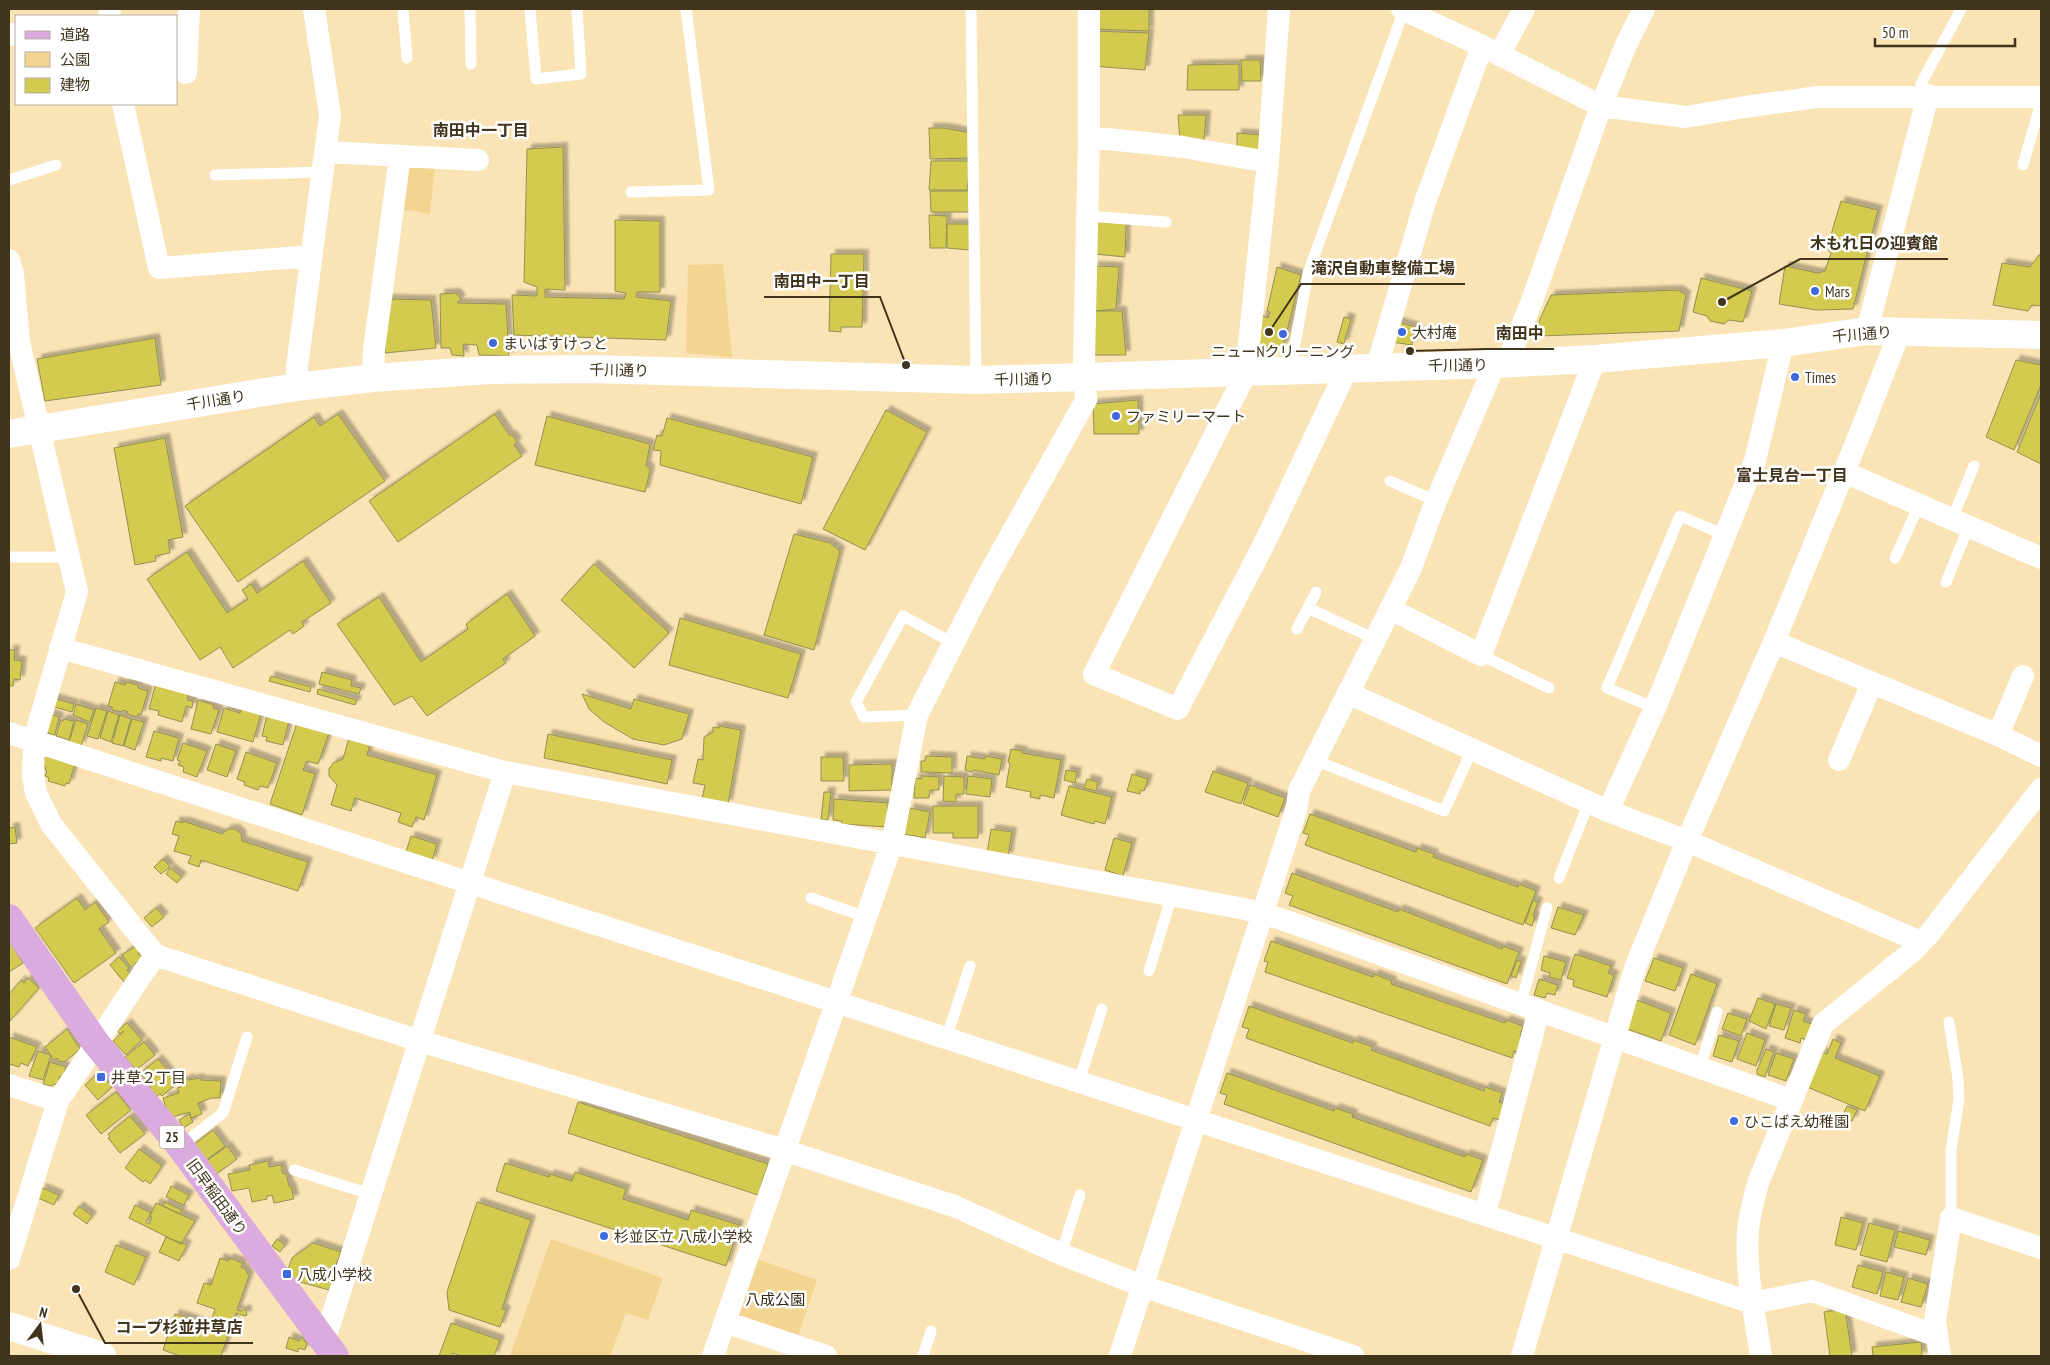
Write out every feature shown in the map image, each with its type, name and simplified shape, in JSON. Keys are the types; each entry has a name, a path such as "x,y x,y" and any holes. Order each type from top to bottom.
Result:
{"main road":[{"name":"千川通り","path":"9,434 296,387 373,378 489,370 591,369 976,380 1246,373 1595,359 1782,343 1866,331 2041,335"},
{"name":"旧早稲田通り","path":"9,918 96,1044 180,1146 330,1349"},
{"path":"9,1326 102,1356"}],"street":[{"path":"186,74 189,9"},
{"path":"296,387 330,115 314,9"},
{"path":"714,1356 892,843 917,715 984,583 1086,400 1089,9"},
{"path":"1279,9 1268,162 1246,373 1094,674 1178,709 1266,540 1347,369"},
{"path":"1403,9 1601,106 1686,117 1818,97 1925,95 2041,96"},
{"path":"1377,367 1425,202 1490,51 1524,9"},
{"path":"1120,1356 1297,807 1299,791 1412,568 1436,501 1503,363 1513,348 1533,298 1601,106 1626,45 1644,9"},
{"path":"1866,331 1925,95"},
{"path":"123,105 159,268 312,256"},
{"path":"1089,137 1183,146 1268,162"},
{"path":"324,162 400,156 478,160"},
{"path":"373,378 374,350 400,156"},
{"path":"9,260 19,342 77,592 34,740 33,776 36,793 52,824 155,955 420,1041 784,1150 954,1206 1061,1254 1142,1286 1352,1356"},
{"path":"1522,1356 1635,968 1687,841 1774,642 1900,331"},
{"path":"1598,807 1655,708 1755,461 1782,343"},
{"path":"1390,609 1481,655 1595,359"},
{"path":"1844,472 2041,558"},
{"path":"1774,642 1998,735 2041,756"},
{"path":"60,648 505,772 1172,895 1261,914 1614,1036 1791,1100"},
{"path":"1998,735 2023,676"},
{"path":"1839,760 1872,683"},
{"path":"1348,692 1598,807 1687,841 1921,942"},
{"path":"9,733 1080,1081 1754,1303 1812,1291 1939,1346"},
{"path":"330,1349 370,1194 505,772"},
{"path":"1761,1356 1748,1259 1748,1231 1752,1206 1758,1183 1823,1024 1921,942 2041,789"},
{"path":"9,1259 58,1101 155,955"},
{"path":"1485,1214 1530,1007"},
{"path":"9,1085 58,1101"},
{"path":"1939,1346 1935,1321 1951,1218 2041,1248"},
{"path":"725,1322 826,1356"}],"lane":[{"path":"403,9 407,58"},
{"path":"470,9 471,64"},
{"path":"530,9 536,79 581,74 577,9"},
{"path":"631,192 708,190 686,9"},
{"path":"971,9 976,380"},
{"path":"1290,371 1308,273 1403,9"},
{"path":"1925,95 1921,84 1956,10"},
{"path":"2023,166 2041,102"},
{"path":"215,175 324,162"},
{"path":"9,180 56,165"},
{"path":"1087,216 1166,222"},
{"path":"1946,582 1974,466"},
{"path":"1390,481 1436,501"},
{"path":"1895,558 1919,505"},
{"path":"1655,708 1608,688 1680,516 1725,535"},
{"path":"9,557 69,557"},
{"path":"1297,629 1316,592"},
{"path":"1308,608 1375,639"},
{"path":"917,715 864,717 856,702 903,616 953,643"},
{"path":"1481,655 1549,688"},
{"path":"1314,760 1444,811 1472,750"},
{"path":"1559,878 1598,807"},
{"path":"1149,971 1172,895"},
{"path":"811,898 866,917"},
{"path":"1530,1007 1548,908"},
{"path":"946,1039 970,966"},
{"path":"1080,1081 1102,1009"},
{"path":"1700,1068 1718,1012"},
{"path":"1949,1022 1958,1079 1959,1099 1951,1150 1951,1218"},
{"path":"180,1146 223,1113 247,1037"},
{"path":"294,1170 370,1194"},
{"path":"1061,1254 1080,1195"},
{"path":"923,1356 931,1331"}],"green space":[{"path":"407,163 435,164 430,214 401,209"},
{"path":"723,264 732,357 686,353 688,265"},
{"path":"551,1239 663,1278 648,1320 626,1313 610,1356 510,1356"},
{"name":"八成公園","path":"754,1258 817,1280 797,1339 734,1318"}],"building":[{"path":"1092,9 1149,9 1149,31 1092,29"},
{"path":"1094,31 1149,33 1145,70 1092,66"},
{"path":"1241,60 1260,60 1261,81 1242,81"},
{"path":"1239,64 1239,90 1187,90 1188,65"},
{"path":"1178,115 1206,115 1204,140 1180,141"},
{"path":"929,128 944,128 971,133 969,158 930,159"},
{"path":"1237,133 1262,135 1261,152 1237,150"},
{"path":"563,147 565,290 545,289 545,297 624,299 626,293 615,291 615,220 660,221 660,292 637,292 636,297 671,301 666,340 514,335 512,295 537,296 537,287 524,282 527,149"},
{"path":"931,161 971,161 967,190 929,190"},
{"path":"930,191 969,191 969,212 931,212"},
{"path":"1841,201 1878,210 1853,309 1816,310 1779,304 1785,266 1818,273 1825,271 1831,253 1827,248"},
{"path":"929,215 947,216 946,248 930,248"},
{"path":"1095,221 1126,223 1125,257 1095,254"},
{"path":"947,224 970,224 970,250 947,248"},
{"path":"831,254 864,254 862,327 841,327 841,332 829,331"},
{"path":"2039,255 2041,256 2041,306 2032,305 2028,311 1993,305 2002,263 2030,267"},
{"path":"1094,266 1119,267 1116,309 1094,311"},
{"path":"1277,267 1301,275 1283,347 1260,348 1256,344 1262,315 1268,318 1270,312 1267,311"},
{"path":"1701,278 1752,291 1743,322 1729,320 1724,324 1710,321 1707,316 1693,312"},
{"path":"1678,290 1686,295 1679,331 1540,336 1539,321 1551,295"},
{"path":"456,293 461,299 457,303 506,304 509,356 479,355 477,345 463,344 464,356 452,355 450,348 441,348 440,294"},
{"path":"388,299 431,300 436,348 385,353"},
{"path":"1090,311 1122,311 1126,355 1087,355"},
{"path":"1344,317 1351,319 1344,344 1337,342"},
{"path":"1395,321 1415,327 1412,345 1391,342"},
{"path":"155,338 161,385 45,401 37,359"},
{"path":"2016,360 2041,365 2041,385 2014,450 1986,437"},
{"path":"2041,393 2041,464 2017,452"},
{"path":"1138,400 1139,434 1094,434 1093,404"},
{"path":"886,410 927,432 865,550 823,529"},
{"path":"338,414 385,481 238,582 185,506 314,417 320,426"},
{"path":"495,414 510,436 512,435 517,442 514,445 522,456 398,542 369,501"},
{"path":"547,416 650,444 646,465 650,470 645,492 535,465"},
{"path":"667,418 813,457 801,504 660,465 661,451 653,450 657,435 662,436"},
{"path":"165,438 183,537 168,540 170,553 155,556 156,561 135,565 114,448"},
{"path":"794,534 830,543 840,551 814,650 764,635"},
{"path":"187,552 227,613 248,599 242,590 251,584 257,593 303,561 331,603 302,622 304,626 293,634 290,630 233,668 220,647 200,660 147,579"},
{"path":"594,564 669,633 634,668 561,600"},
{"path":"507,594 535,636 503,659 506,663 427,716 412,696 394,705 337,624 379,597 421,662 468,629 466,624"},
{"path":"680,618 801,654 788,698 669,665"},
{"path":"9,650 15,650 14,660 22,661 20,680 14,679 13,686 9,686"},
{"path":"322,672 352,680 351,686 361,688 359,694 319,684"},
{"path":"271,676 311,687 310,692 269,681"},
{"path":"115,682 125,685 126,682 138,685 138,688 148,691 141,715 138,714 137,717 127,714 128,712 123,710 122,712 112,710 112,707 108,706"},
{"path":"156,683 189,692 187,700 193,701 192,708 186,706 182,722 158,715 159,711 149,709"},
{"path":"318,689 357,700 355,705 317,694"},
{"path":"582,694 631,709 634,699 689,714 682,739 664,745 633,739 604,722 589,709"},
{"path":"53,698 74,704 72,712 51,706"},
{"path":"198,700 214,705 213,708 219,710 211,734 191,729"},
{"path":"76,704 94,710 90,722 73,715"},
{"path":"242,707 261,713 253,742 217,732 224,708 240,713"},
{"path":"96,708 107,711 98,739 87,736"},
{"path":"108,711 119,715 111,742 100,738"},
{"path":"50,714 59,717 55,735 47,733"},
{"path":"120,715 131,719 123,746 112,743"},
{"path":"267,715 289,721 283,745 266,741 267,737 262,736"},
{"path":"64,719 74,721 69,740 56,736 61,720 63,721"},
{"path":"132,719 144,722 135,750 124,746"},
{"path":"76,720 88,724 81,746 69,742"},
{"path":"297,723 329,733 318,764 307,761 303,770 315,774 302,815 270,804"},
{"path":"719,726 741,730 728,804 702,799 705,785 693,783 698,759 703,760 704,737 713,732 713,727 719,728"},
{"path":"154,731 179,738 173,761 161,758 161,761 146,757"},
{"path":"548,734 672,760 667,784 544,758"},
{"path":"349,738 370,744 367,755 437,775 424,820 416,817 412,827 398,822 401,813 355,798 351,811 331,805 337,785 329,776 329,769 333,763 343,759"},
{"path":"183,743 207,751 197,777 183,772 184,767 178,765 180,761 177,760"},
{"path":"216,744 236,751 227,777 207,770"},
{"path":"1011,749 1023,751 1022,753 1061,760 1054,798 1040,795 1040,799 1030,797 1031,792 1006,787"},
{"path":"246,752 277,763 268,788 260,786 258,790 244,785 245,782 237,779"},
{"path":"45,756 75,764 69,784 66,783 65,786 48,781 49,778 45,776 46,767 42,766"},
{"path":"926,756 952,757 952,773 921,772 921,761 925,761"},
{"path":"967,756 985,759 985,756 1002,759 999,775 965,770"},
{"path":"821,757 843,757 844,781 821,781"},
{"path":"892,764 892,790 849,791 849,765"},
{"path":"1066,770 1077,772 1075,783 1064,780"},
{"path":"1213,771 1248,783 1241,804 1205,792"},
{"path":"1132,774 1148,779 1144,791 1141,790 1140,794 1127,791"},
{"path":"922,776 939,777 939,790 930,790 929,798 914,798 915,778 922,779"},
{"path":"944,776 964,777 964,794 956,794 956,802 943,801"},
{"path":"968,776 992,779 990,797 966,794"},
{"path":"1087,779 1098,782 1096,791 1084,788"},
{"path":"1250,785 1285,798 1278,817 1243,804"},
{"path":"1069,786 1112,797 1105,824 1095,821 1094,824 1061,815"},
{"path":"824,792 831,792 828,820 821,820"},
{"path":"834,799 888,803 887,827 841,824 842,821 833,820"},
{"path":"933,806 978,806 978,838 953,838 953,833 933,833"},
{"path":"910,808 930,812 925,838 904,834"},
{"path":"1310,814 1416,852 1417,848 1434,854 1433,857 1518,887 1519,884 1536,891 1523,925 1305,845 1309,835 1303,833"},
{"path":"176,821 183,823 183,821 222,834 228,829 235,829 241,834 242,841 308,862 298,891 201,860 199,867 188,863 191,856 174,851 179,836 172,834"},
{"path":"15,827 17,843 9,844 9,828"},
{"path":"991,829 1012,832 1008,857 987,853"},
{"path":"411,836 437,844 432,861 406,852"},
{"path":"1114,838 1132,843 1123,876 1105,870"},
{"path":"163,859 170,867 161,874 154,867"},
{"path":"170,868 182,877 177,883 166,874"},
{"path":"1292,873 1398,912 1399,909 1502,949 1503,946 1519,952 1507,984 1289,905 1293,896 1285,893"},
{"path":"77,898 85,910 95,902 109,922 99,929 116,953 74,983 35,928"},
{"path":"1533,900 1538,902 1532,926 1525,923"},
{"path":"1558,907 1584,915 1575,935 1551,928"},
{"path":"156,908 164,917 152,927 144,918"},
{"path":"1271,941 1373,977 1374,974 1392,981 1391,984 1505,1023 1506,1020 1523,1026 1520,1036 1524,1037 1519,1053 1514,1051 1512,1058 1265,972 1268,962 1264,961"},
{"path":"9,944 23,963 9,972"},
{"path":"137,945 141,950 138,953 142,958 131,967 122,955"},
{"path":"1575,954 1611,966 1608,973 1614,975 1607,997 1573,986 1574,980 1567,978"},
{"path":"1544,956 1566,962 1561,980 1549,977 1550,973 1541,970"},
{"path":"119,957 129,968 127,970 131,975 124,982 110,965"},
{"path":"1654,958 1683,968 1675,991 1645,981"},
{"path":"1517,960 1521,962 1516,978 1511,976"},
{"path":"1691,974 1717,984 1695,1045 1669,1035"},
{"path":"28,978 39,988 10,1021 9,994 21,980 24,983"},
{"path":"1539,979 1558,985 1555,995 1547,993 1545,998 1534,995"},
{"path":"1758,998 1775,1004 1766,1029 1749,1021"},
{"path":"1637,1000 1671,1013 1661,1041 1627,1029"},
{"path":"1776,1004 1791,1008 1784,1030 1769,1026"},
{"path":"1249,1006 1353,1043 1353,1040 1373,1047 1371,1050 1484,1091 1485,1087 1502,1093 1499,1102 1505,1104 1500,1120 1493,1118 1490,1126 1246,1038 1249,1029 1242,1027"},
{"path":"1794,1010 1806,1014 1803,1021 1812,1024 1807,1040 1801,1038 1800,1043 1785,1038"},
{"path":"1728,1013 1747,1019 1741,1036 1722,1029"},
{"path":"127,1023 142,1040 126,1055 113,1041 124,1031 120,1034 117,1031"},
{"path":"67,1029 80,1049 66,1061 60,1062 57,1058 54,1060 45,1047"},
{"path":"1747,1033 1765,1040 1756,1066 1737,1059"},
{"path":"1719,1035 1739,1041 1732,1062 1713,1056"},
{"path":"9,1037 37,1047 28,1066 21,1063 19,1067 9,1064"},
{"path":"1833,1039 1841,1043 1835,1058 1880,1076 1865,1111 1807,1087 1822,1052 1827,1054"},
{"path":"144,1042 155,1055 136,1070 125,1057"},
{"path":"1766,1049 1774,1052 1765,1077 1757,1074 1757,1070"},
{"path":"38,1051 51,1055 43,1080 29,1076"},
{"path":"1776,1053 1794,1059 1786,1081 1768,1075"},
{"path":"158,1059 178,1083 162,1096 160,1094 154,1098 147,1090 151,1087 140,1073"},
{"path":"50,1062 66,1067 63,1077 60,1076 58,1083 51,1086 43,1084"},
{"path":"99,1072 112,1087 98,1100 85,1085"},
{"path":"1227,1073 1334,1111 1335,1108 1353,1114 1352,1117 1465,1157 1466,1154 1483,1160 1471,1192 1224,1104 1227,1095 1220,1093"},
{"path":"189,1078 189,1080 199,1078 201,1080 221,1081 220,1098 212,1098 198,1103 202,1114 191,1118 190,1112 169,1118 163,1098 179,1093 177,1088 181,1087 181,1082"},
{"path":"116,1092 131,1110 101,1134 86,1115"},
{"path":"578,1102 768,1164 758,1195 568,1133"},
{"path":"1847,1106 1857,1110 1852,1121 1842,1117"},
{"path":"189,1114 193,1122 183,1128 179,1120"},
{"path":"130,1116 145,1134 120,1153 108,1138 110,1137 108,1134"},
{"path":"213,1130 225,1146 204,1162 192,1146"},
{"path":"227,1146 237,1159 214,1176 205,1162"},
{"path":"139,1149 162,1166 150,1184 145,1180 143,1182 125,1168"},
{"path":"268,1161 269,1167 281,1165 283,1174 286,1173 289,1186 291,1186 294,1199 274,1203 272,1195 267,1196 267,1199 252,1202 249,1188 232,1191 228,1174 250,1170 249,1165"},
{"path":"505,1163 549,1177 550,1174 572,1181 575,1172 626,1189 623,1199 688,1220 691,1210 739,1225 726,1266 496,1191"},
{"path":"171,1186 189,1195 184,1205 166,1197"},
{"path":"42,1188 59,1195 54,1205 38,1198"},
{"path":"165,1202 182,1210 180,1214 163,1206"},
{"path":"477,1202 531,1220 502,1309 506,1310 500,1327 449,1310 447,1292"},
{"path":"156,1203 195,1221 181,1244 129,1218 135,1205 151,1213 146,1222 149,1224 152,1217 150,1216"},
{"path":"79,1206 92,1216 87,1224 73,1214"},
{"path":"1841,1217 1863,1223 1856,1250 1835,1245"},
{"path":"1869,1223 1895,1230 1887,1262 1860,1255"},
{"path":"1898,1231 1930,1240 1926,1255 1894,1247"},
{"path":"166,1237 187,1245 179,1261 159,1252"},
{"path":"277,1239 285,1245 280,1252 272,1246"},
{"path":"313,1243 341,1252 331,1278 333,1278 329,1290 293,1280 287,1272 292,1258"},
{"path":"116,1245 146,1257 134,1285 105,1272"},
{"path":"220,1258 228,1261 229,1258 243,1263 241,1267 245,1269 249,1276 237,1310 246,1309 247,1315 236,1313 221,1356 180,1356 163,1350 175,1314 210,1325 215,1309 197,1303 204,1283 211,1285"},
{"path":"1858,1265 1883,1272 1877,1294 1852,1287"},
{"path":"1886,1272 1904,1277 1898,1300 1880,1296"},
{"path":"1908,1278 1928,1284 1921,1307 1901,1302"},
{"path":"1845,1309 1852,1356 1830,1356 1824,1312"},
{"path":"451,1323 500,1340 494,1356 461,1356 453,1353 452,1356 439,1356"},
{"path":"289,1337 299,1341 302,1337 307,1344 305,1350 299,1348 298,1352 286,1348"},
{"path":"1921,1342 1922,1356 1873,1356 1872,1347"}],"place":[{"name":"Mars","path":"1815,291"},
{"name":"木もれ日の迎賓館","path":"1722,302"},
{"name":"滝沢自動車整備工場","path":"1269,332"},
{"name":"大村庵","path":"1402,332"},
{"name":"ニューNクリーニング","path":"1283,334"},
{"name":"まいばすけっと","path":"493,343"},
{"name":"南田中","path":"1410,351"},
{"name":"南田中一丁目","path":"906,365"},
{"name":"Times","path":"1795,377"},
{"name":"ファミリーマート","path":"1116,416"},
{"name":"井草２丁目","path":"101,1077"},
{"name":"ひこばえ幼稚園","path":"1734,1121"},
{"name":"杉並区立 八成小学校","path":"604,1236"},
{"name":"八成小学校","path":"287,1274"},
{"name":"コープ杉並井草店","path":"76,1289"}],"district":[{"name":"南田中一丁目","path":"481,130"},
{"name":"富士見台一丁目","path":"1792,475"}]}
